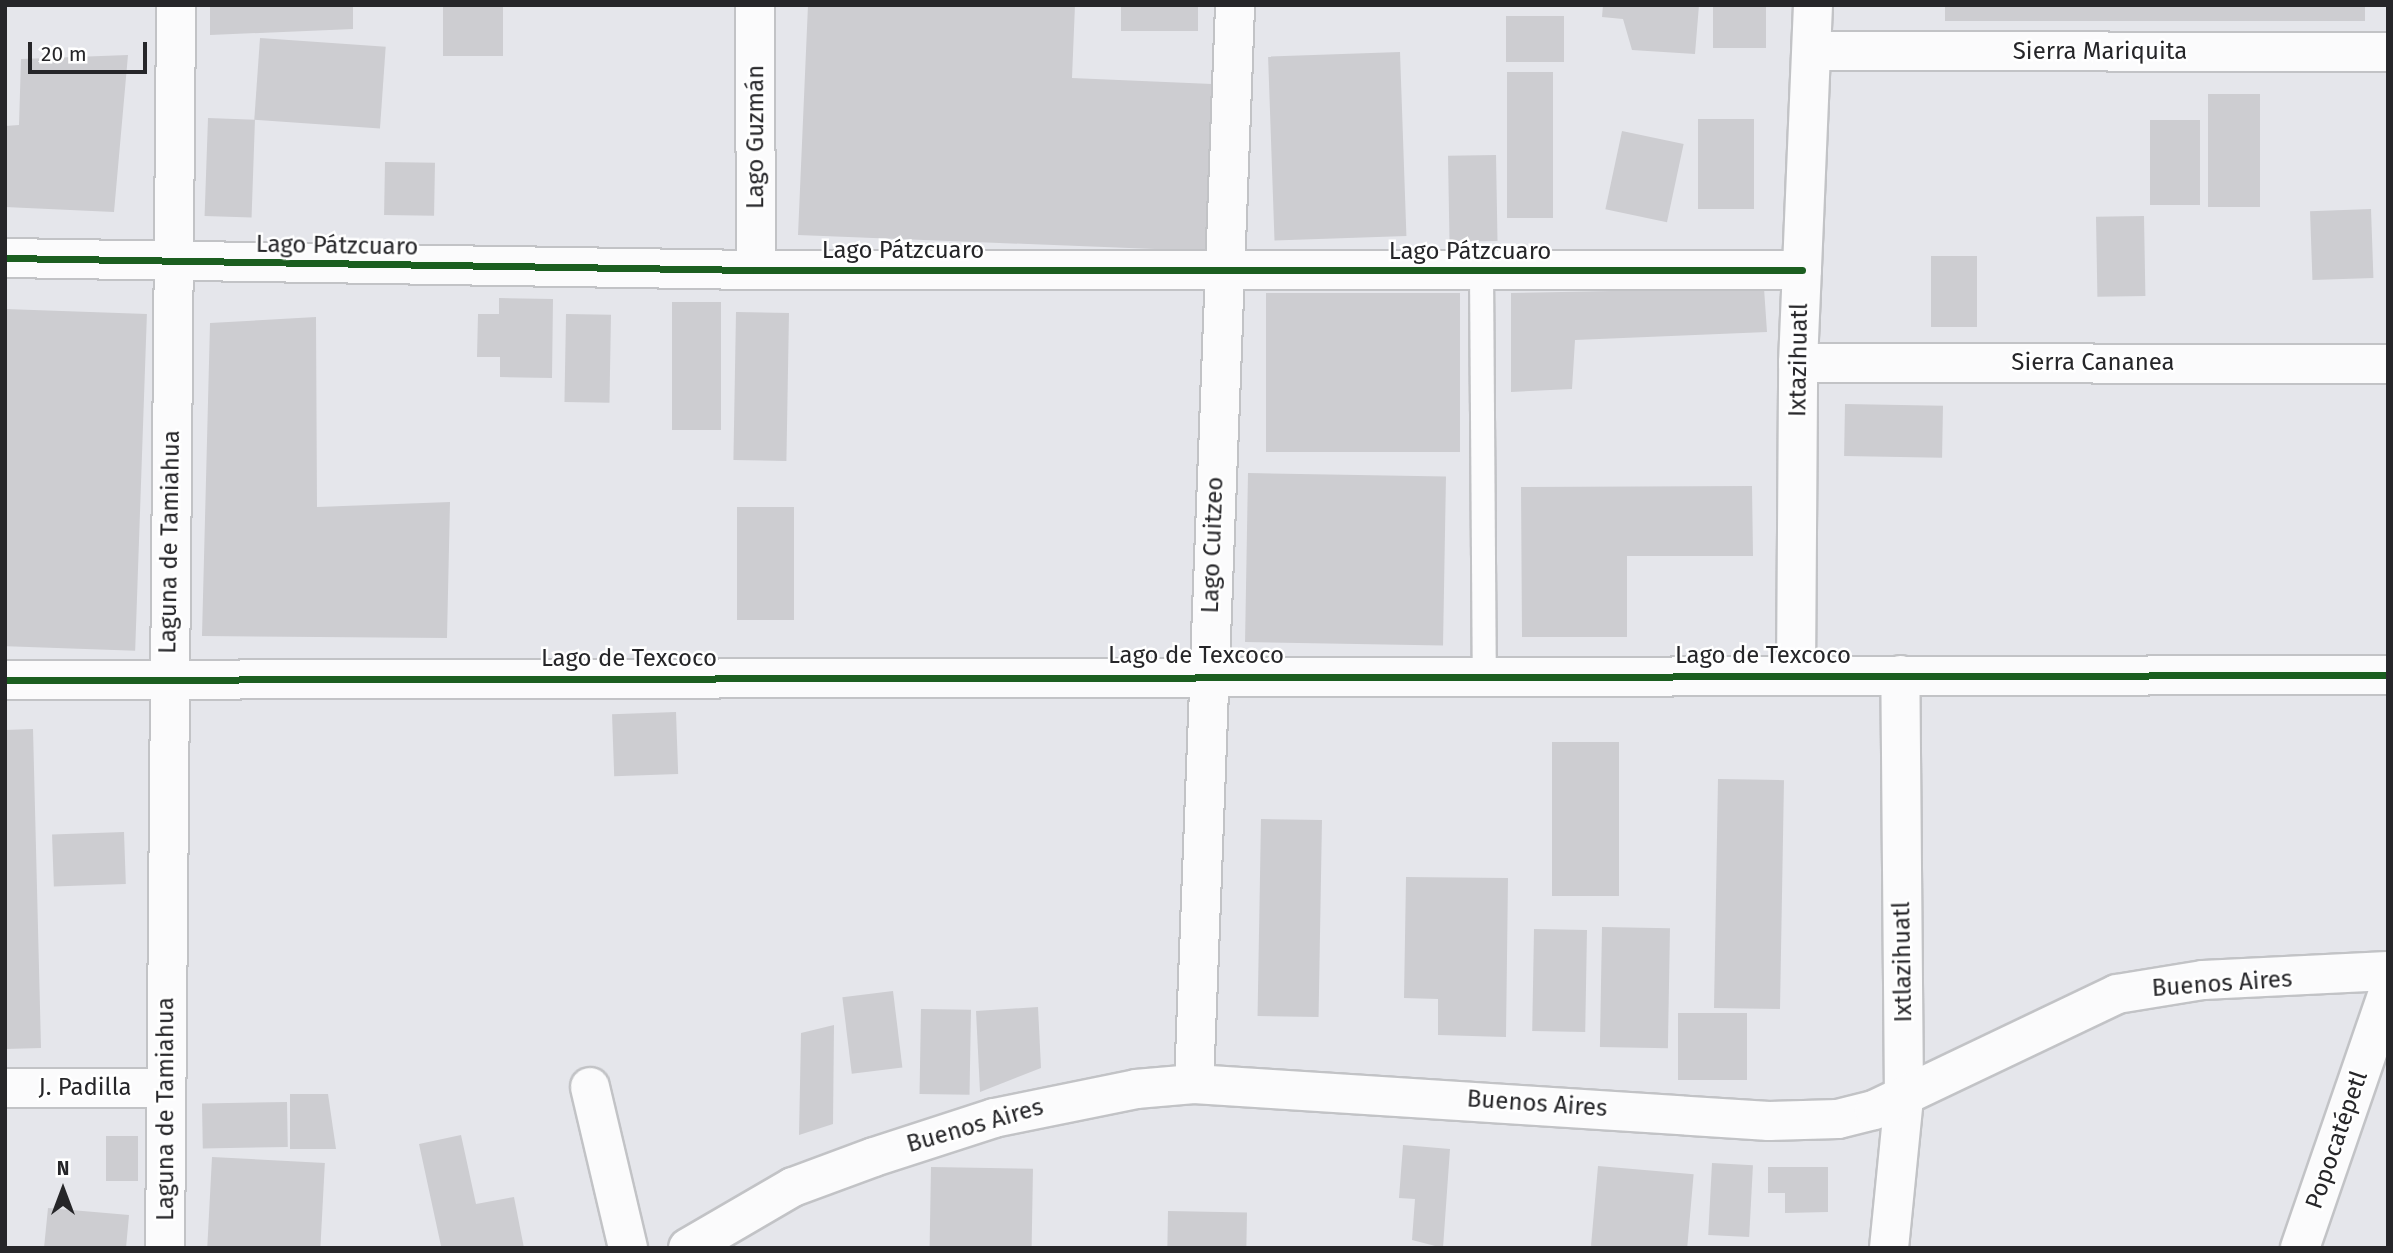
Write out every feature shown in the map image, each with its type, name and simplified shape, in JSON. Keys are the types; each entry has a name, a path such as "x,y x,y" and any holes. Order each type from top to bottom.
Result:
{"street":[{"name":"Laguna de Tamiahua","path":"165,1248 176,5"},
{"name":"Lago Guzmán","path":"755,5 756,270"},
{"name":"Lago Cuitzeo","path":"1194,1084 1235,5"},
{"name":"Ixtazihuatl","path":"1796,674 1798,363 1813,5"},
{"name":"Sierra Mariquita","path":"1813,51 2388,52"},
{"name":"Lago Pátzcuaro","path":"5,258 173,264 756,270 1801,270"},
{"name":"Sierra Cananea","path":"1798,363 2388,364"},
{"name":"Lago de Texcoco","path":"5,680 1210,675 2388,675"},
{"name":"Ixtlazihuatl","path":"1889,1248 1904,1097 1900,675"},
{"name":"Buenos Aires","path":"688,1248 793,1187 941,1134 1058,1102 1194,1084 1801,1122 1874,1110 2117,994 2203,980 2388,971"},
{"name":"Popocatépetl","path":"2300,1248 2388,992"},
{"path":"590,1087 628,1248"},
{"name":"J. Padilla","path":"5,1088 165,1088"}],"lane":[{"path":"1481,271 1484,677"}],"building":[{"path":"210,5 353,5 353,29 210,35"},
{"path":"443,5 503,5 503,56 443,56"},
{"path":"808,5 1075,5 1072,78 1212,84 1205,251 798,235"},
{"path":"1121,5 1198,5 1198,31 1121,31"},
{"path":"1603,5 1699,5 1695,54 1632,50 1623,19 1602,17"},
{"path":"1713,5 1766,5 1766,48 1713,48"},
{"path":"1945,5 2365,5 2365,21 1945,21"},
{"path":"1506,16 1564,16 1564,62 1506,62"},
{"path":"260,38 386,47 380,129 254,120"},
{"path":"1400,52 1406,236 1275,240 1268,57"},
{"path":"128,55 114,212 5,207 5,126 19,125 21,59"},
{"path":"1507,72 1553,72 1553,218 1507,218"},
{"path":"2208,94 2260,94 2260,207 2208,207"},
{"path":"208,118 255,120 252,218 205,216"},
{"path":"1698,119 1754,119 1754,209 1698,209"},
{"path":"2150,120 2200,120 2200,205 2150,205"},
{"path":"1622,131 1684,144 1667,222 1605,209"},
{"path":"1496,155 1498,241 1450,242 1448,156"},
{"path":"385,162 435,163 434,216 384,215"},
{"path":"2371,209 2373,278 2312,280 2310,211"},
{"path":"2144,216 2145,296 2097,297 2096,217"},
{"path":"1931,256 1977,256 1977,327 1931,327"},
{"path":"1764,288 1767,332 1575,340 1572,389 1511,392 1511,293"},
{"path":"1266,293 1460,293 1460,452 1266,452"},
{"path":"499,298 553,299 552,378 500,377 500,357 477,357 478,314 499,314"},
{"path":"672,302 721,302 721,430 672,430"},
{"path":"5,309 147,314 135,651 5,646"},
{"path":"736,312 789,313 786,461 733,460"},
{"path":"566,314 611,315 609,403 564,402"},
{"path":"316,317 317,507 450,502 447,638 202,636 210,323"},
{"path":"1845,404 1943,406 1942,458 1844,456"},
{"path":"1248,473 1446,476 1443,645 1245,642"},
{"path":"1752,486 1753,556 1627,556 1627,637 1522,637 1521,487"},
{"path":"737,507 794,507 794,620 737,620"},
{"path":"676,712 678,774 614,776 612,714"},
{"path":"33,729 41,1048 5,1049 5,730"},
{"path":"1552,742 1619,742 1619,896 1552,896"},
{"path":"1718,779 1784,780 1780,1009 1714,1008"},
{"path":"1261,819 1322,820 1319,1017 1258,1016"},
{"path":"124,832 126,884 54,886 52,835"},
{"path":"1406,877 1508,878 1506,1037 1438,1035 1438,999 1404,998"},
{"path":"1602,927 1670,928 1668,1048 1600,1047"},
{"path":"1534,929 1587,930 1585,1032 1532,1031"},
{"path":"893,991 902,1067 852,1074 842,997"},
{"path":"1038,1007 1041,1068 980,1092 976,1011"},
{"path":"921,1009 971,1010 970,1095 920,1094"},
{"path":"1678,1013 1747,1013 1747,1080 1678,1080"},
{"path":"834,1025 833,1124 799,1135 801,1033"},
{"path":"290,1094 328,1094 336,1149 290,1149"},
{"path":"287,1102 288,1147 203,1148 202,1103"},
{"path":"461,1135 476,1204 514,1197 524,1248 441,1246 419,1144"},
{"path":"106,1136 138,1136 138,1181 106,1181"},
{"path":"1403,1145 1450,1149 1443,1248 1412,1240 1415,1199 1399,1198"},
{"path":"212,1157 325,1163 320,1248 207,1248"},
{"path":"1712,1163 1753,1165 1749,1237 1708,1235"},
{"path":"1598,1166 1694,1174 1687,1248 1591,1246"},
{"path":"931,1167 1033,1169 1032,1248 930,1248"},
{"path":"1768,1167 1828,1167 1828,1212 1785,1213 1785,1193 1768,1193"},
{"path":"48,1208 129,1215 126,1248 44,1248"},
{"path":"1168,1211 1247,1212 1246,1248 1167,1248"}],"cycle path":[{"path":"5,258 756,270 1802,270"},
{"path":"5,680 2388,675"}]}
